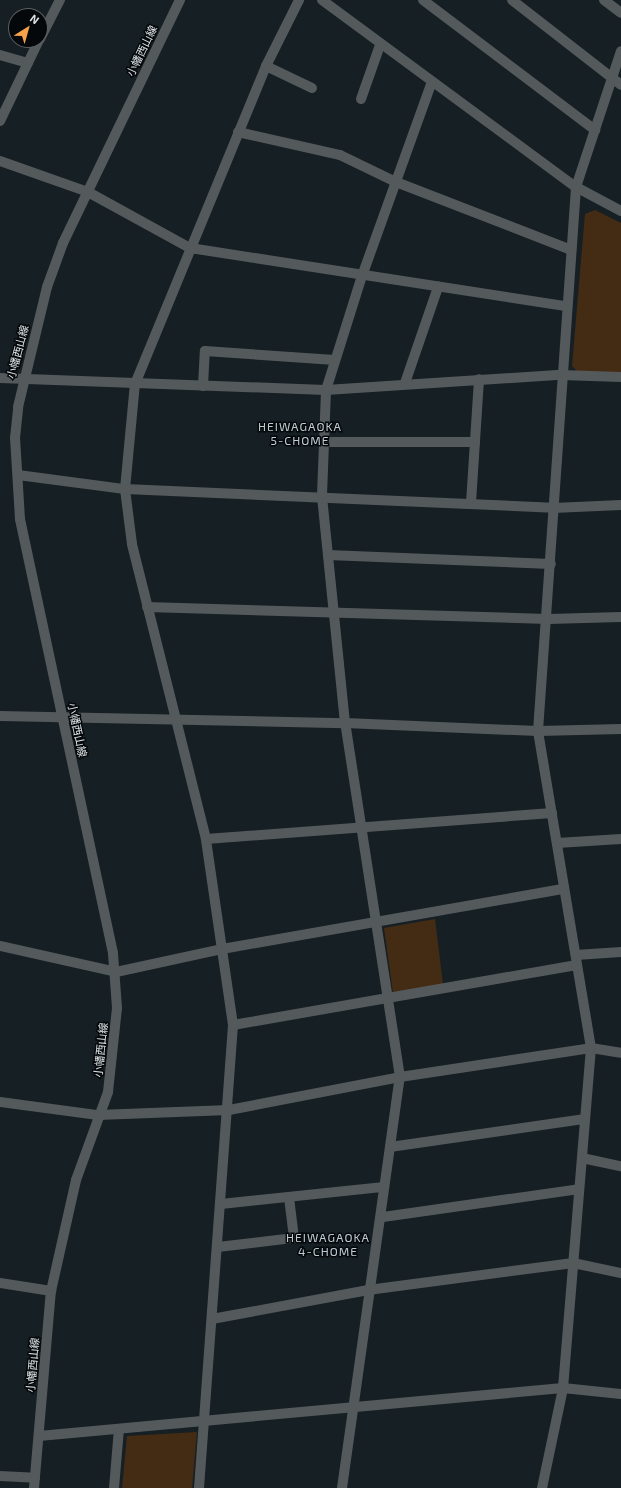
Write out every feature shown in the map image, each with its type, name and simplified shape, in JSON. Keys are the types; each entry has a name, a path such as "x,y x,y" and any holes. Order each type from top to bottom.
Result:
{"street":[{"path":"48,24 60,0"},
{"name":"小幡西山線","path":"34,1483 51,1291 76,1180 110,1078 117,1008 116,972 20,519 15,438 23,379 47,287 88,192 180,0"},
{"path":"199,1488 228,1110 232,1025 206,839 178,722 147,607 132,544 125,488 135,384 266,66 299,0"},
{"path":"322,0 380,45 576,187 621,211"},
{"path":"423,0 595,130"},
{"path":"512,0 621,85"},
{"path":"604,0 621,13"},
{"path":"361,100 380,45"},
{"path":"0,121 36,48"},
{"path":"542,1488 562,1388 592,1048 538,731 548,620 561,375 576,187 621,52"},
{"path":"0,55 28,63"},
{"path":"266,66 312,88"},
{"path":"342,1488 356,1408 368,1290 383,1217 384,1187 400,1077 364,828 345,723 322,495 326,390 362,276 432,82"},
{"path":"238,132 340,155 396,182 571,250"},
{"path":"0,161 88,192 190,248 362,276 566,306"},
{"path":"406,383 438,287"},
{"path":"203,386 205,351 335,360"},
{"path":"0,378 326,390 406,383 561,375 621,376"},
{"path":"471,503 479,379"},
{"path":"324,442 475,442"},
{"path":"18,475 125,488 322,495 553,508 621,505"},
{"path":"328,555 551,564"},
{"path":"147,607 334,615 548,620 621,617"},
{"path":"0,716 178,722 345,723 538,731 621,729"},
{"path":"206,839 552,813"},
{"path":"557,843 621,839"},
{"path":"0,946 116,972 222,949 564,889"},
{"path":"232,1025 388,998 621,952"},
{"path":"0,1097 0,1102 98,1116 228,1110 400,1077 592,1048 621,1054"},
{"path":"390,1147 585,1119"},
{"path":"582,1158 621,1166"},
{"path":"221,1204 384,1187"},
{"path":"383,1217 580,1189"},
{"path":"218,1247 294,1238 289,1197"},
{"path":"212,1319 368,1290 573,1264 621,1273"},
{"path":"0,1283 51,1291"},
{"path":"38,1436 562,1388 621,1394"},
{"path":"114,1488 118,1429"},
{"path":"0,1476 34,1483"}],"shaded area":[{"path":"595,210 621,223 621,373 577,371 572,366 585,214"},
{"path":"435,919 443,984 393,993 384,928"},
{"path":"197,1432 192,1488 122,1488 127,1436"}],"district":[{"name":"HEIWAGAOKA 5-CHOME","path":"300,434"},
{"name":"HEIWAGAOKA 4-CHOME","path":"328,1245"}]}
